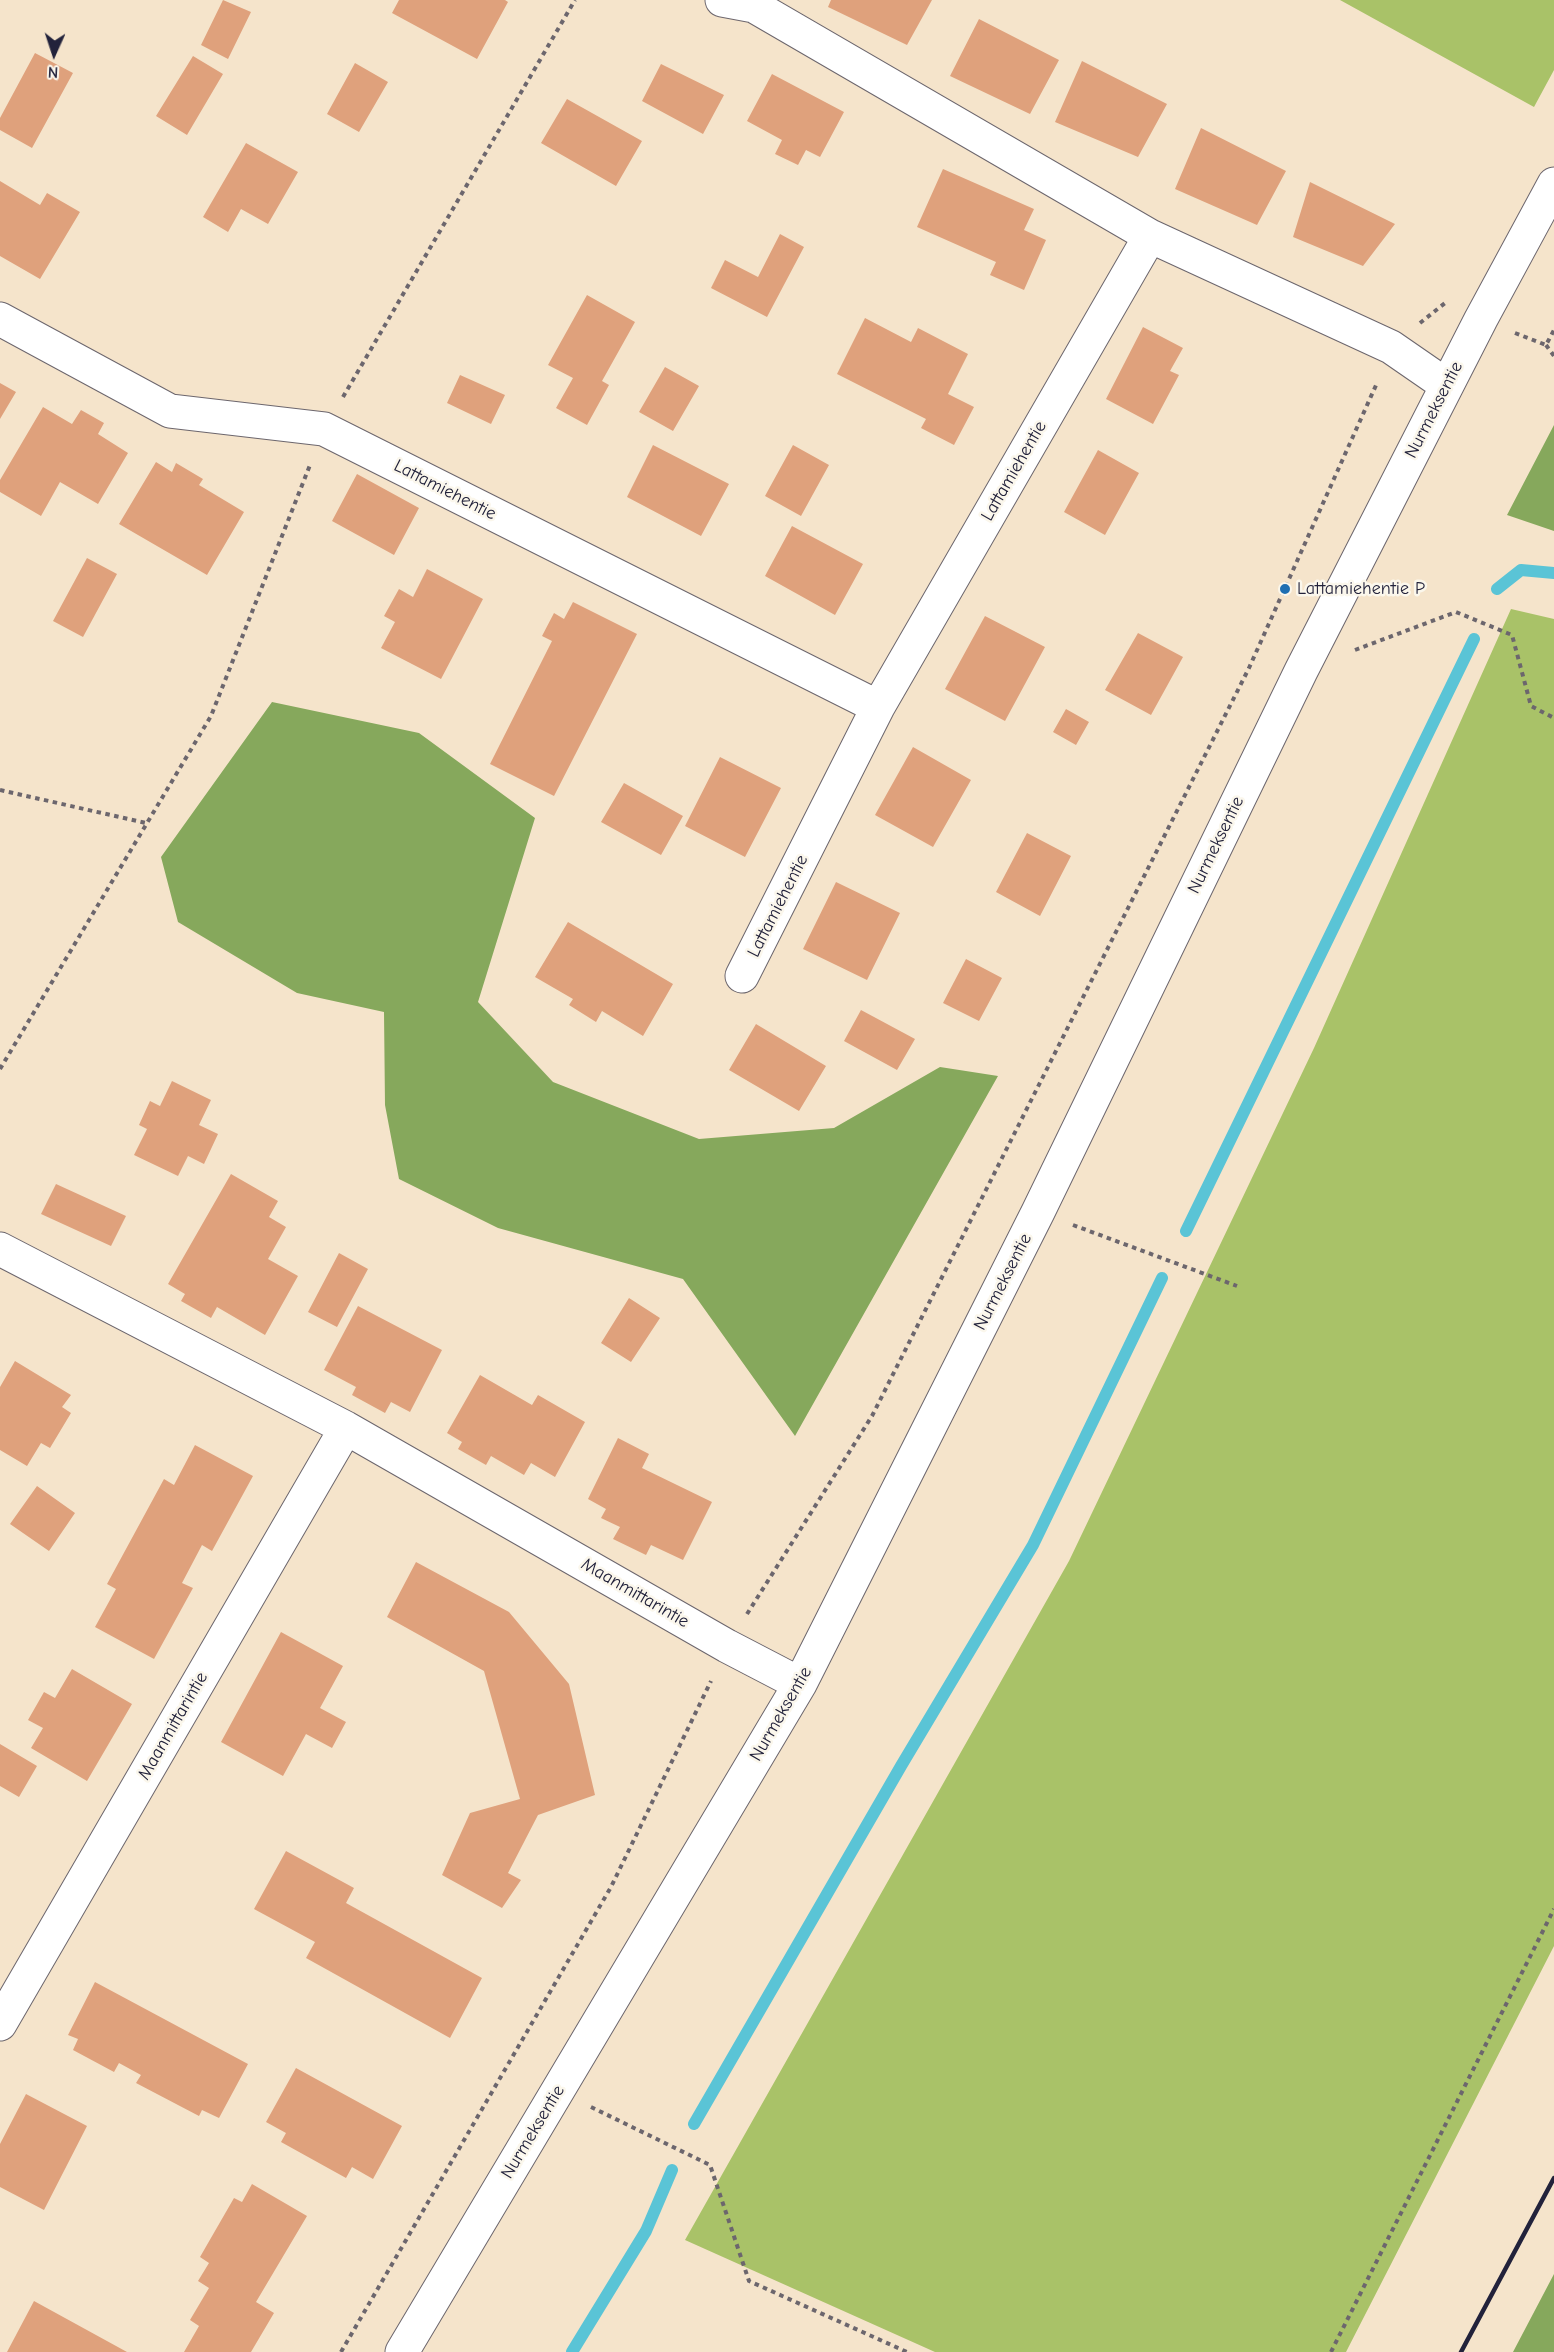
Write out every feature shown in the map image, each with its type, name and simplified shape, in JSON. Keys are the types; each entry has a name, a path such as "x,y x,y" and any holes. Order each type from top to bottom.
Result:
{"street":[{"path":"722,0 754,6 1150,236 1390,347 1446,385"},
{"name":"Nurmeksentie","path":"402,2352 800,1684 1038,1212 1301,670 1446,385 1554,184"},
{"name":"Lattamiehentie","path":"742,976 878,707 1150,236"},
{"name":"Lattamiehentie","path":"0,319 170,411 324,429 878,707"},
{"name":"Maanmittarintie","path":"0,1249 346,1428 727,1646 800,1684"},
{"name":"Maanmittarintie","path":"0,2024 346,1428"}],"path":[{"path":"0,1069 211,716 324,429 575,0"},
{"path":"341,2352 611,1887 727,1646 878,1405 1249,668 1370,400 1390,347 1445,303 1545,345 1554,356"},
{"path":"1545,345 1554,330"},
{"path":"1301,670 1456,612 1512,635 1531,706 1554,718"},
{"path":"0,790 146,823"},
{"path":"1038,1212 1237,1286"},
{"path":"1331,2352 1554,1909"},
{"path":"558,2091 710,2165 749,2281 907,2352"}],"green space":[{"path":"1340,0 1554,0 1554,70 1534,107"},
{"path":"1554,425 1554,531 1507,515"},
{"path":"1511,609 1554,619 1554,1946 1346,2352 935,2352 685,2240 1069,1561 1314,1048"},
{"path":"272,702 419,733 535,818 478,1002 553,1082 699,1139 834,1128 940,1067 998,1076 795,1436 683,1279 498,1228 399,1179 385,1105 384,1012 297,993 178,922 161,857"},
{"path":"1554,2274 1554,2352 1513,2352"}],"building":[{"path":"223,0 251,12 228,59 201,45"},
{"path":"399,0 505,0 508,2 477,59 392,13"},
{"path":"831,0 932,0 907,45 828,7"},
{"path":"979,19 1059,60 1030,114 950,76"},
{"path":"35,53 73,73 32,148 0,130 0,118"},
{"path":"193,56 223,74 187,135 156,116"},
{"path":"1082,61 1167,104 1138,157 1055,122"},
{"path":"355,63 388,82 359,132 327,114"},
{"path":"661,64 724,95 703,134 642,101"},
{"path":"772,74 844,112 820,157 806,150 798,165 775,154 782,140 747,121"},
{"path":"567,99 642,141 616,186 541,143"},
{"path":"1201,128 1286,171 1257,225 1175,189"},
{"path":"246,143 298,172 268,224 241,209 228,232 203,217"},
{"path":"943,169 1034,209 1024,230 1046,240 1024,290 990,275 996,262 917,227"},
{"path":"0,181 40,205 47,193 80,212 40,279 0,256"},
{"path":"1310,182 1395,224 1363,266 1293,237"},
{"path":"780,234 804,247 767,317 711,288 725,260 758,277"},
{"path":"587,295 635,322 602,381 609,385 587,425 556,408 573,378 548,365"},
{"path":"865,318 911,342 918,328 968,354 948,394 974,407 954,445 921,428 926,419 837,374"},
{"path":"1143,327 1183,348 1170,371 1179,375 1153,424 1106,399"},
{"path":"665,367 699,386 673,431 639,412"},
{"path":"460,375 505,395 491,424 447,403"},
{"path":"0,383 16,392 0,419"},
{"path":"43,407 72,424 81,410 104,423 98,434 128,453 98,504 60,482 41,516 0,492 0,480"},
{"path":"653,445 729,484 701,536 627,497"},
{"path":"793,445 829,465 801,516 765,496"},
{"path":"1098,450 1139,473 1105,535 1064,512"},
{"path":"156,462 172,472 176,463 203,479 199,485 244,512 207,575 119,524"},
{"path":"357,474 419,508 394,555 332,521"},
{"path":"792,526 863,564 835,615 765,576"},
{"path":"87,558 117,574 83,637 53,621"},
{"path":"427,569 483,599 441,679 381,648 395,622 384,616 399,589 413,597"},
{"path":"573,602 637,634 554,796 490,764 552,641 542,636 554,613 564,619"},
{"path":"985,616 1045,647 1005,721 945,689"},
{"path":"1138,633 1183,657 1151,715 1105,690"},
{"path":"1066,709 1089,722 1076,745 1053,732"},
{"path":"913,747 971,780 933,847 875,815"},
{"path":"720,757 781,788 745,857 685,826"},
{"path":"624,783 683,816 661,855 601,822"},
{"path":"1027,833 1071,856 1040,916 996,892"},
{"path":"836,882 900,913 867,980 803,949"},
{"path":"568,922 673,984 643,1036 602,1011 596,1022 569,1005 573,999 535,977"},
{"path":"966,959 1002,978 979,1021 943,1003"},
{"path":"861,1010 915,1039 897,1070 844,1041"},
{"path":"756,1024 826,1066 799,1111 729,1070"},
{"path":"172,1081 211,1100 199,1125 218,1134 204,1164 188,1156 178,1176 134,1155 147,1129 139,1125 150,1101 160,1106"},
{"path":"231,1174 278,1201 269,1217 286,1227 268,1259 298,1276 265,1335 217,1307 211,1318 181,1301 185,1294 168,1284"},
{"path":"56,1184 126,1216 111,1246 41,1214"},
{"path":"339,1253 368,1269 337,1327 308,1312"},
{"path":"629,1298 660,1318 631,1362 601,1343"},
{"path":"358,1306 442,1350 410,1412 391,1402 385,1413 352,1395 356,1387 324,1370"},
{"path":"15,1361 71,1395 62,1407 71,1413 50,1448 41,1443 27,1466 0,1450 0,1387"},
{"path":"480,1375 532,1405 538,1395 585,1422 555,1477 531,1463 524,1475 491,1456 486,1465 458,1449 462,1442 447,1433"},
{"path":"618,1438 649,1454 642,1468 712,1502 683,1560 651,1545 646,1555 613,1539 620,1527 601,1518 606,1509 588,1499"},
{"path":"195,1445 253,1476 212,1551 202,1545 182,1583 193,1588 154,1659 95,1627 116,1589 107,1584 164,1479 174,1485"},
{"path":"37,1486 75,1513 49,1551 10,1524"},
{"path":"416,1562 509,1612 569,1684 595,1795 538,1815 508,1873 521,1880 502,1908 442,1875 470,1813 520,1799 484,1671 387,1617"},
{"path":"281,1632 343,1666 320,1708 346,1722 332,1748 306,1734 283,1776 221,1742"},
{"path":"72,1669 132,1704 87,1781 31,1748 43,1728 28,1720 44,1692 55,1698"},
{"path":"0,1744 37,1766 19,1797 0,1786"},
{"path":"286,1851 354,1888 346,1903 482,1978 450,2038 306,1958 315,1942 254,1909"},
{"path":"95,1982 248,2064 219,2118 202,2110 199,2116 136,2083 141,2075 119,2063 114,2072 73,2050 78,2039 68,2035"},
{"path":"296,2068 402,2126 373,2179 352,2167 346,2178 281,2142 286,2133 266,2122"},
{"path":"26,2094 87,2126 44,2210 0,2187 0,2144"},
{"path":"252,2184 307,2216 256,2302 274,2313 251,2352 184,2352 199,2326 190,2320 209,2288 198,2281 209,2263 200,2257 234,2198 242,2202"},
{"path":"34,2301 127,2352 7,2352"}],"waterway":[{"path":"1497,589 1521,570 1554,573"},
{"path":"1186,1231 1474,639"},
{"path":"694,2124 901,1766 1033,1545 1162,1278"},
{"path":"572,2352 646,2231 672,2170"}],"railway":[{"path":"1461,2352 1554,2178"}],"place":[{"name":"Lattamiehentie P","path":"1285,589"}]}
